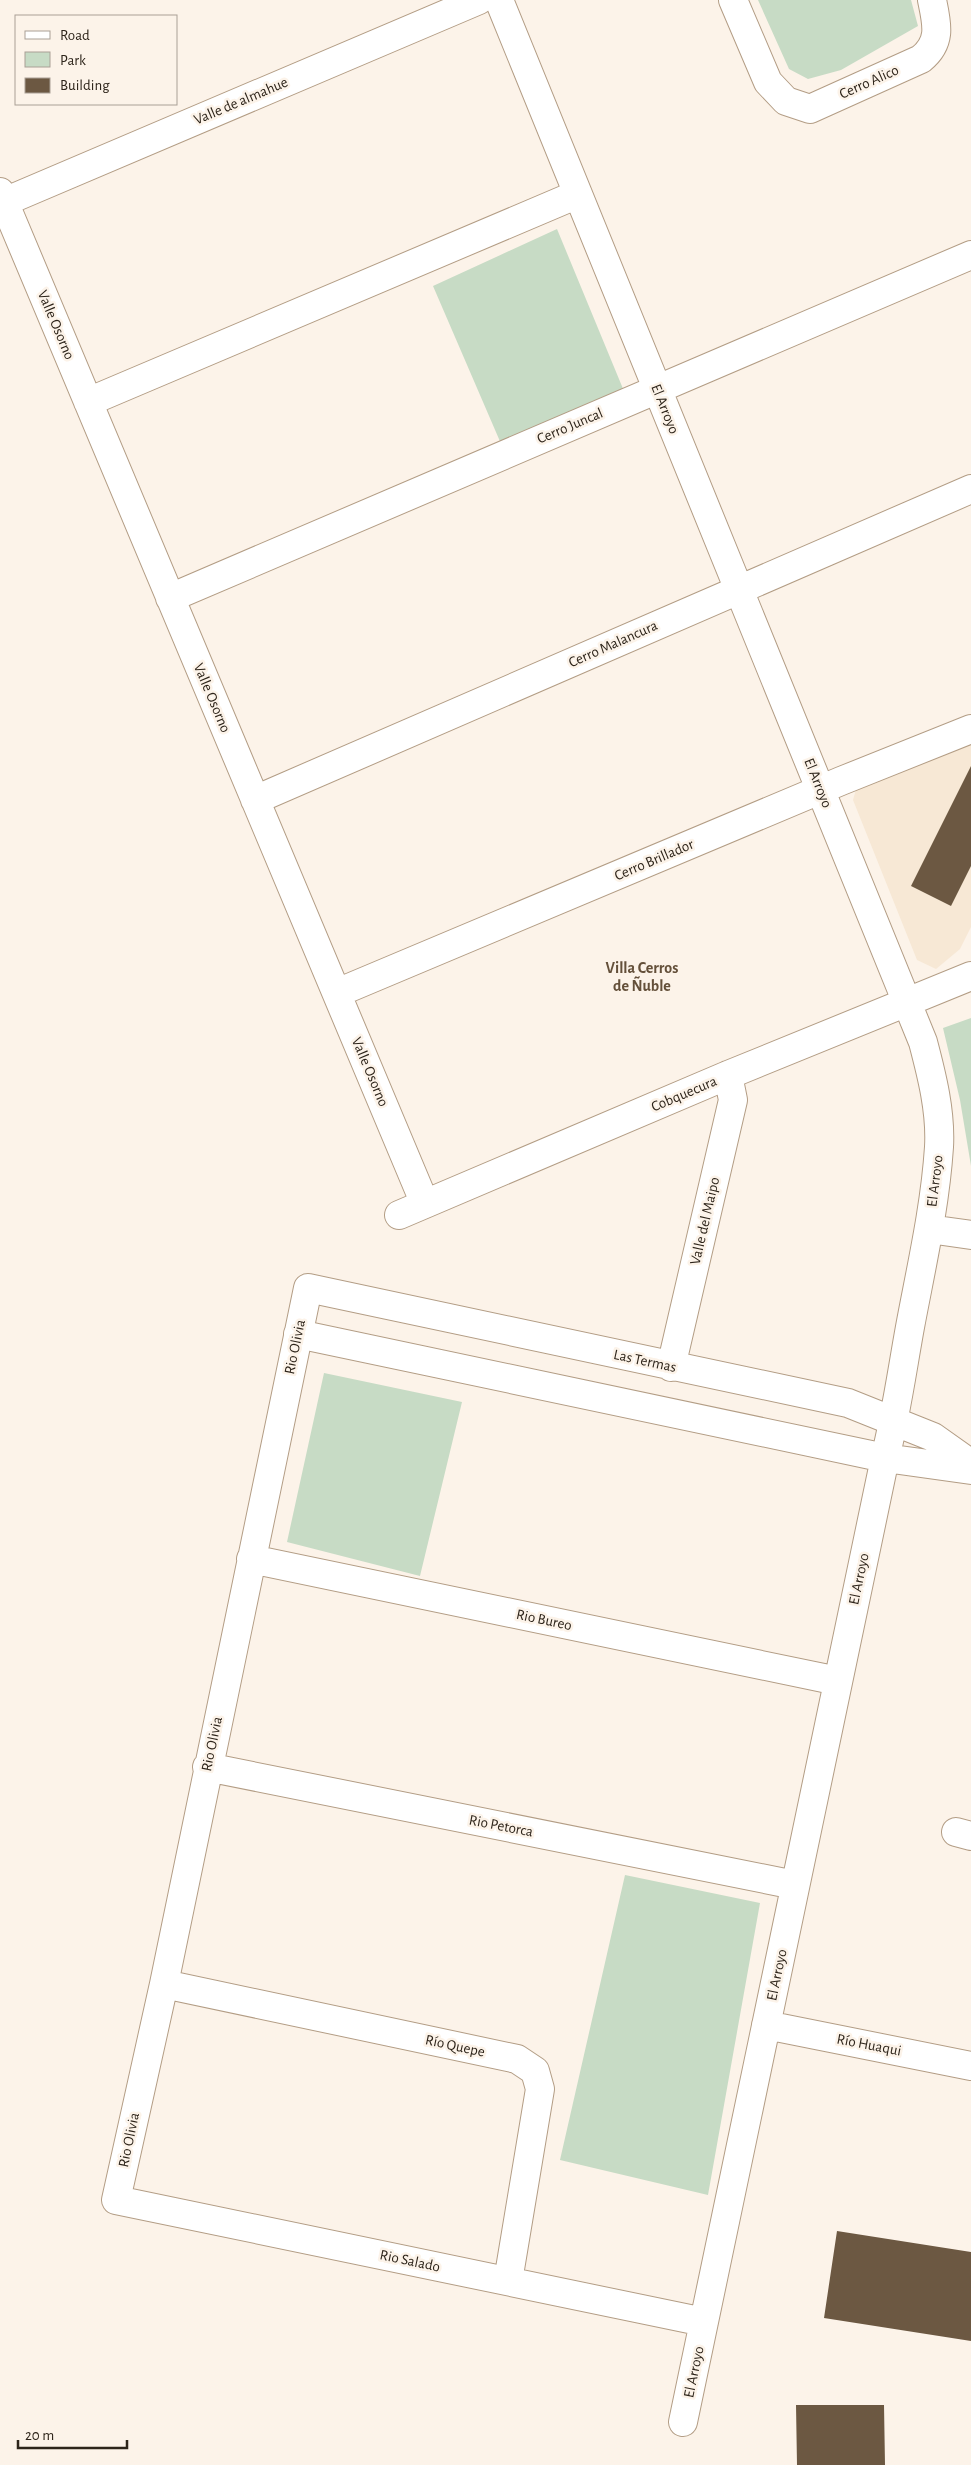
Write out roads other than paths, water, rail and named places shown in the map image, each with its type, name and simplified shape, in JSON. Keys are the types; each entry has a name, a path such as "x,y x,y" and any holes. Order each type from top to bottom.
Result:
{"street":[{"name":"Valle de almahue","path":"2,197 479,0"},
{"name":"El Arroyo","path":"499,0 923,1042 930,1068 938,1120 939,1146 929,1229 899,1383 894,1422 683,2422"},
{"name":"Cerro Alico","path":"733,0 768,82 786,101 810,109 916,61 929,52 938,31 932,0"},
{"path":"88,402 578,194"},
{"name":"Valle Osorno","path":"2,197 425,1204"},
{"name":"Cerro Juncal","path":"170,598 971,255"},
{"name":"Cerro Malancura","path":"255,800 739,588 971,489"},
{"name":"Cerro Brillador","path":"337,993 971,729"},
{"name":"Cobquecura","path":"399,1216 728,1075 971,976"},
{"name":"Valle del Maipo","path":"671,1367 733,1100 728,1075"},
{"path":"929,1229 971,1235"},
{"name":"Las Termas","path":"308,1288 671,1367 848,1403 934,1437 971,1464"},
{"name":"Rio Olivia","path":"116,2200 164,1984 207,1767 308,1288"},
{"path":"298,1334 885,1458 971,1470"},
{"name":"Rio Bureo","path":"251,1558 838,1681"},
{"name":"Rio Petorca","path":"207,1767 796,1885"},
{"name":"Río Quepe","path":"164,1984 517,2059 535,2071 540,2089 508,2281"},
{"name":"Río Huaqui","path":"766,2025 971,2066"},
{"name":"Rio Salado","path":"116,2200 704,2322"}],"district":[{"name":"Villa Cerros de Ñuble","path":"642,977"}]}
